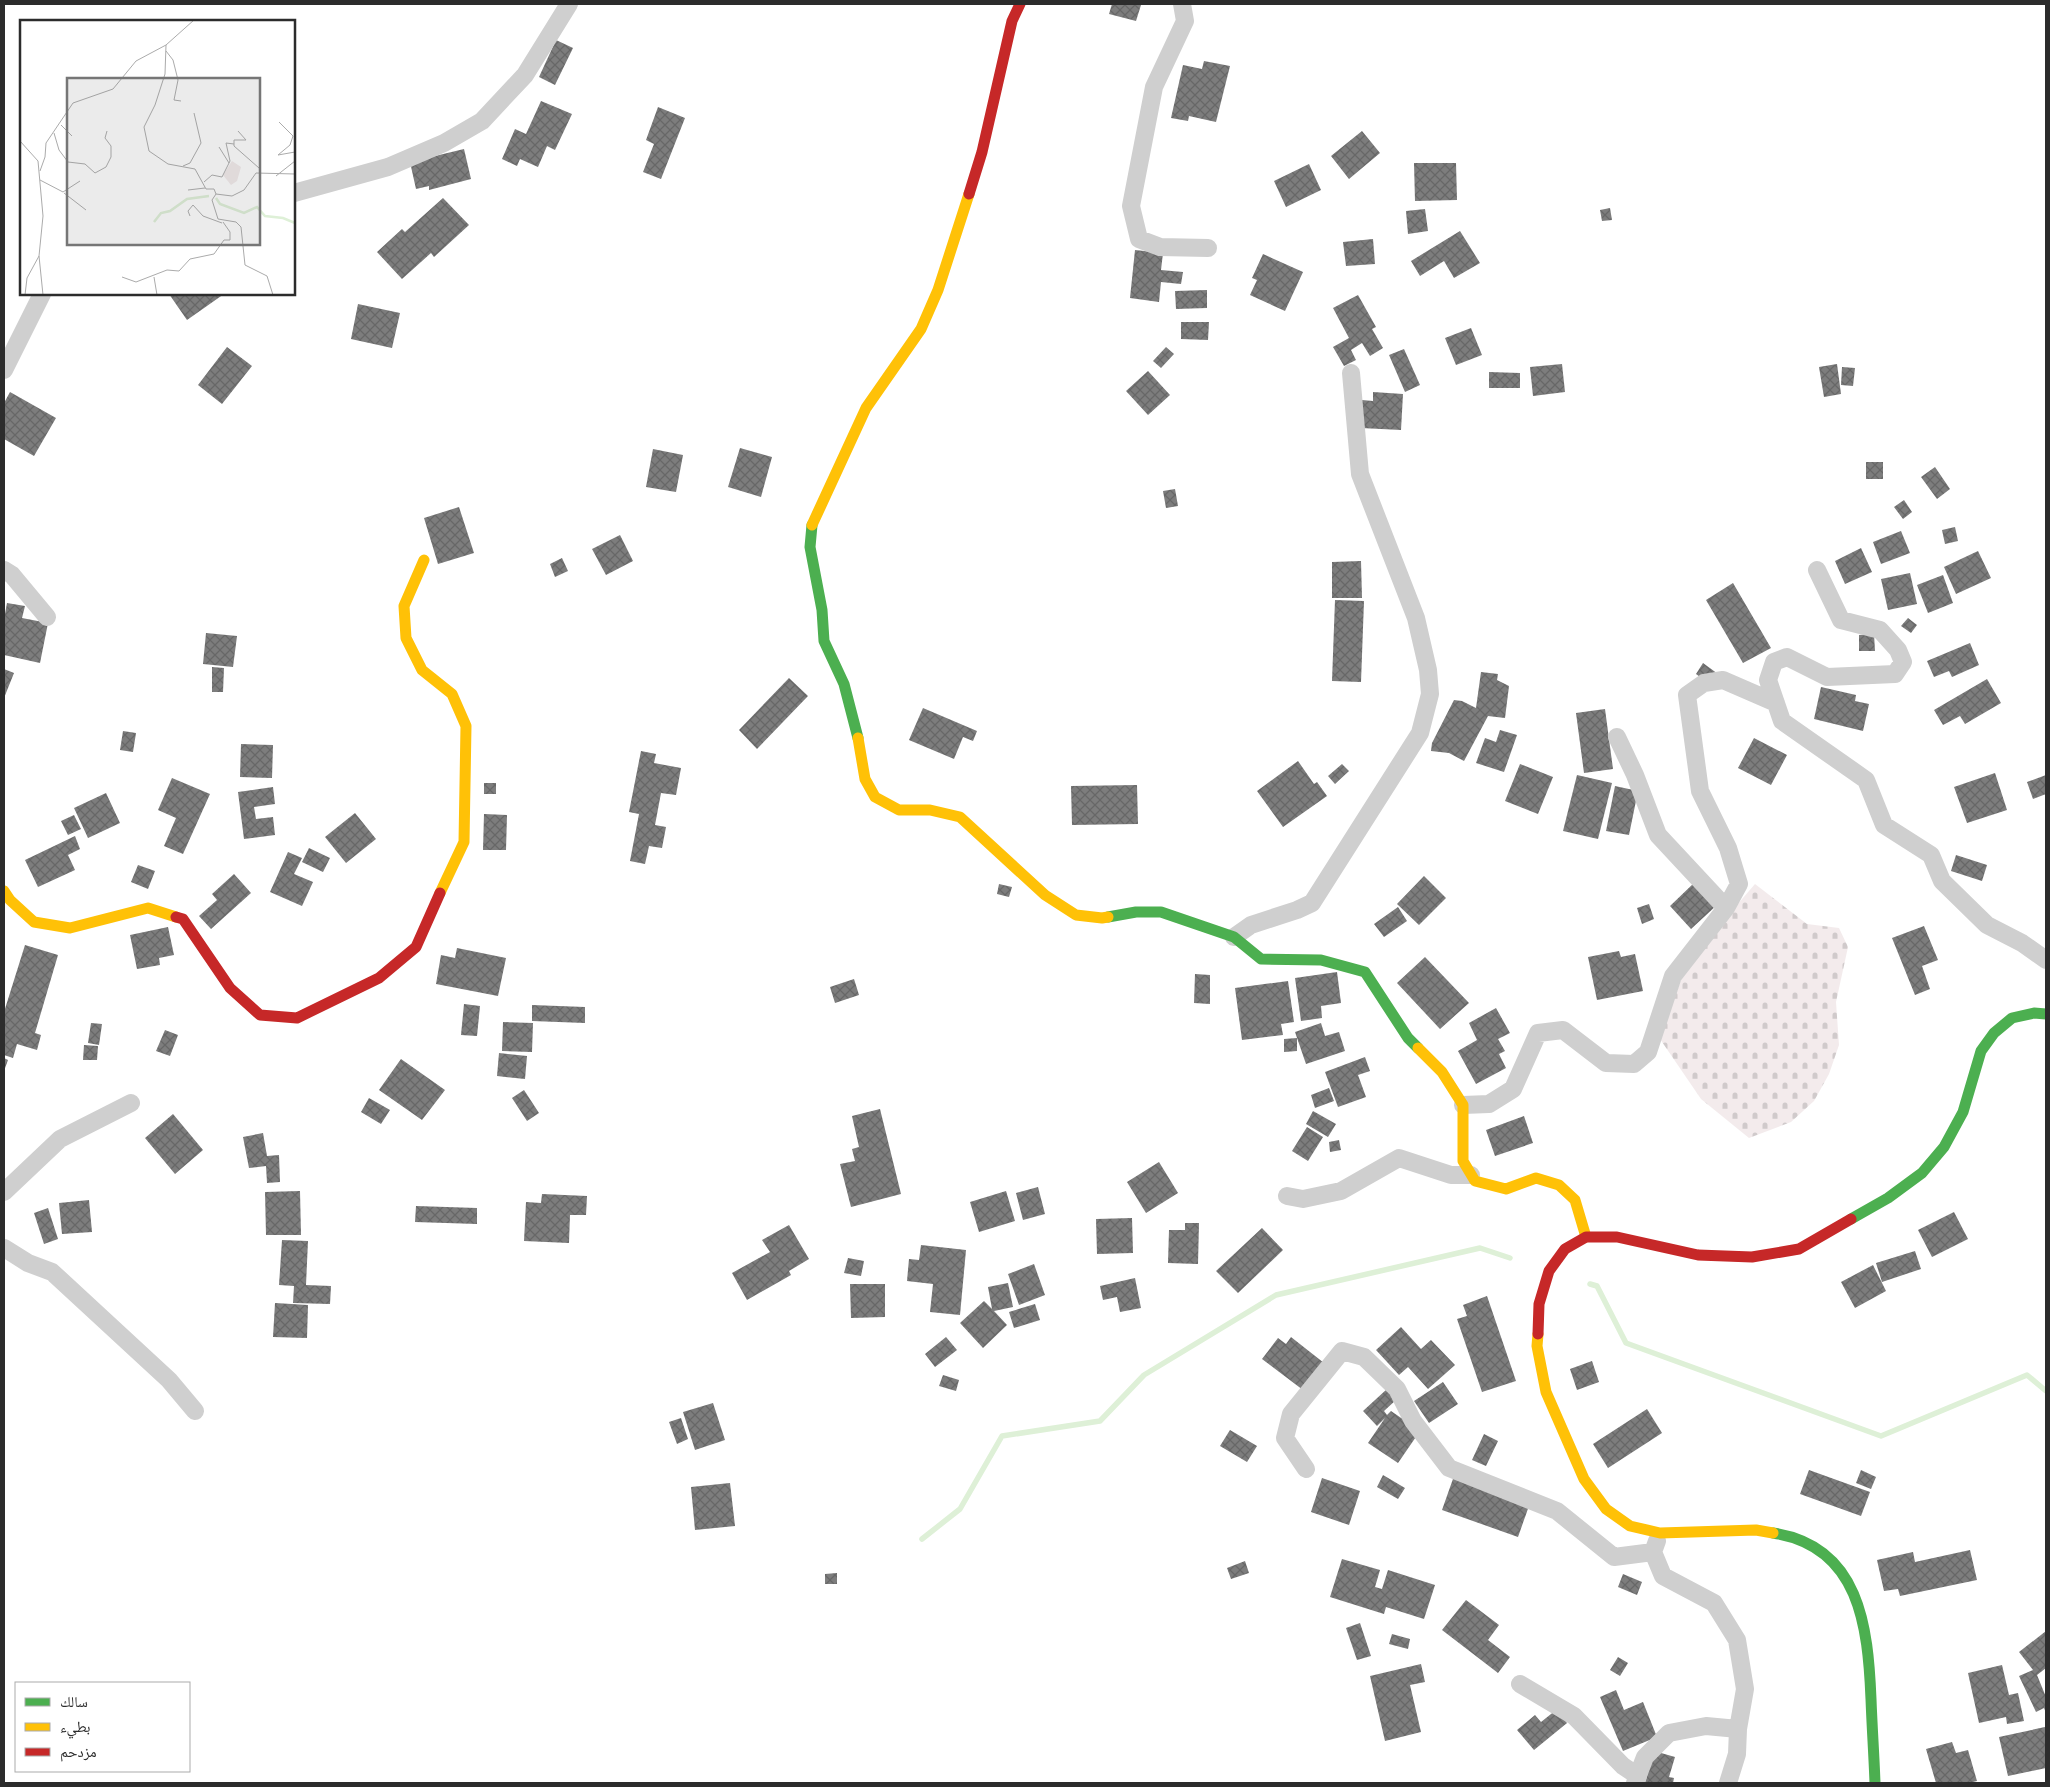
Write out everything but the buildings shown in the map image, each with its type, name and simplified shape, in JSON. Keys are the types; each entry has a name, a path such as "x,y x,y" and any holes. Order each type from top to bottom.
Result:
{"street":[{"path":"295,193 388,167 444,143 482,121 525,75 570,4"},
{"path":"1020,4 1012,22 982,152 938,290 921,329 866,408 812,523 810,547 822,610 824,641 844,684 858,736 866,779 876,797 899,810 930,810 960,817 1044,895 1076,915 1102,918 1136,912 1161,912 1234,937 1261,959 1320,960 1365,972 1408,1038 1442,1072 1463,1105 1463,1161 1475,1181 1506,1189 1536,1178 1559,1185 1575,1200 1586,1237"},
{"path":"1182,4 1185,20 1154,87 1131,206 1139,239 1160,246 1208,248"},
{"path":"4,370 42,295"},
{"path":"1234,937 1251,925 1312,903 1420,732 1430,694 1428,670 1416,618 1360,474 1351,373"},
{"path":"4,891 10,900 34,922 70,928 148,908 183,919 230,988 260,1015 297,1018 379,978 416,946 464,842 466,726 452,694 422,670 406,638 404,606 424,560"},
{"path":"4,570 12,575 47,617"},
{"path":"1817,570 1842,620 1880,630 1898,650 1902,662 1895,674 1827,677 1787,657 1774,662 1768,680 1782,722 1866,780 1884,825 1931,855 1942,881 1987,925 2022,943 2046,960"},
{"path":"1463,1105 1488,1104 1513,1088 1538,1034 1563,1030 1606,1063 1634,1064 1648,1052 1673,976 1726,908 1739,884 1728,848 1700,791 1687,695 1704,683 1723,680 1776,702"},
{"path":"1616,737 1635,775 1658,835 1726,908"},
{"path":"1875,1783 1869,1656 1864,1623 1851,1586 1829,1557 1794,1536 1756,1530 1660,1534 1630,1526 1606,1509 1584,1479 1546,1392 1537,1346 1539,1304 1549,1271 1565,1249 1586,1237 1617,1237 1698,1255 1752,1257 1798,1249 1888,1198 1922,1173 1944,1147 1963,1112 1981,1051 1994,1033 2012,1018 2034,1013 2046,1014 2046,1008"},
{"path":"4,1192 60,1139 132,1102"},
{"path":"1287,1196 1303,1199 1341,1191 1399,1158 1451,1174 1471,1174"},
{"path":"4,1248 28,1264 52,1272 169,1380 195,1411"},
{"path":"1306,1469 1285,1438 1290,1414 1342,1351 1364,1357 1397,1389 1414,1421 1449,1468 1557,1511 1614,1557 1653,1552"},
{"path":"1660,1534 1653,1552 1663,1576 1714,1603 1737,1640 1744,1689 1738,1728 1737,1754 1728,1783"},
{"path":"1520,1684 1574,1716 1636,1780 1645,1757 1670,1733 1706,1726 1738,1728"}],"green space":[{"path":"1755,884 1807,924 1839,928 1848,947 1836,1002 1839,1045 1829,1074 1814,1101 1791,1122 1749,1138 1701,1099 1660,1039 1687,963"}],"waterway":[{"path":"922,1539 960,1509 1002,1436 1100,1421 1144,1375 1276,1295 1480,1248 1510,1258"},
{"path":"1590,1284 1597,1286 1626,1343 1881,1436 2027,1375 2046,1391"}],"traffic: fast":[{"path":"812,525 810,547 822,610 824,641 844,684 858,738"},
{"path":"1108,917 1136,912 1161,912 1234,937 1261,959 1321,960 1365,972 1408,1038 1418,1048"},
{"path":"1851,1219 1888,1198 1922,1173 1944,1147 1963,1112 1981,1051 1994,1033 2012,1018 2034,1013 2046,1014"},
{"path":"1773,1533 1802,1541 1825,1554 1841,1572 1854,1594 1862,1618 1867,1645 1875,1783"}],"traffic: slow":[{"path":"812,525 866,408 921,329 938,290 969,194"},
{"path":"424,560 404,606 406,638 422,670 452,694 466,726 464,842 440,893"},
{"path":"858,738 865,779 875,797 899,810 930,810 960,817 1045,895 1076,915 1108,917"},
{"path":"4,891 10,900 34,922 70,928 148,908 176,917"},
{"path":"1418,1048 1442,1072 1463,1105 1463,1161 1475,1181 1506,1189 1536,1178 1559,1185 1575,1200 1586,1237"},
{"path":"1538,1334 1537,1346 1546,1392 1584,1479 1606,1509 1630,1526 1660,1533 1756,1530 1773,1533"}],"traffic: jam":[{"path":"969,194 982,152 1012,21 1020,4"},
{"path":"176,917 183,919 230,988 260,1015 297,1018 379,978 416,947 440,893"},
{"path":"1538,1334 1539,1304 1549,1271 1565,1249 1586,1237 1617,1237 1698,1255 1752,1257 1799,1249 1851,1219"}]}
